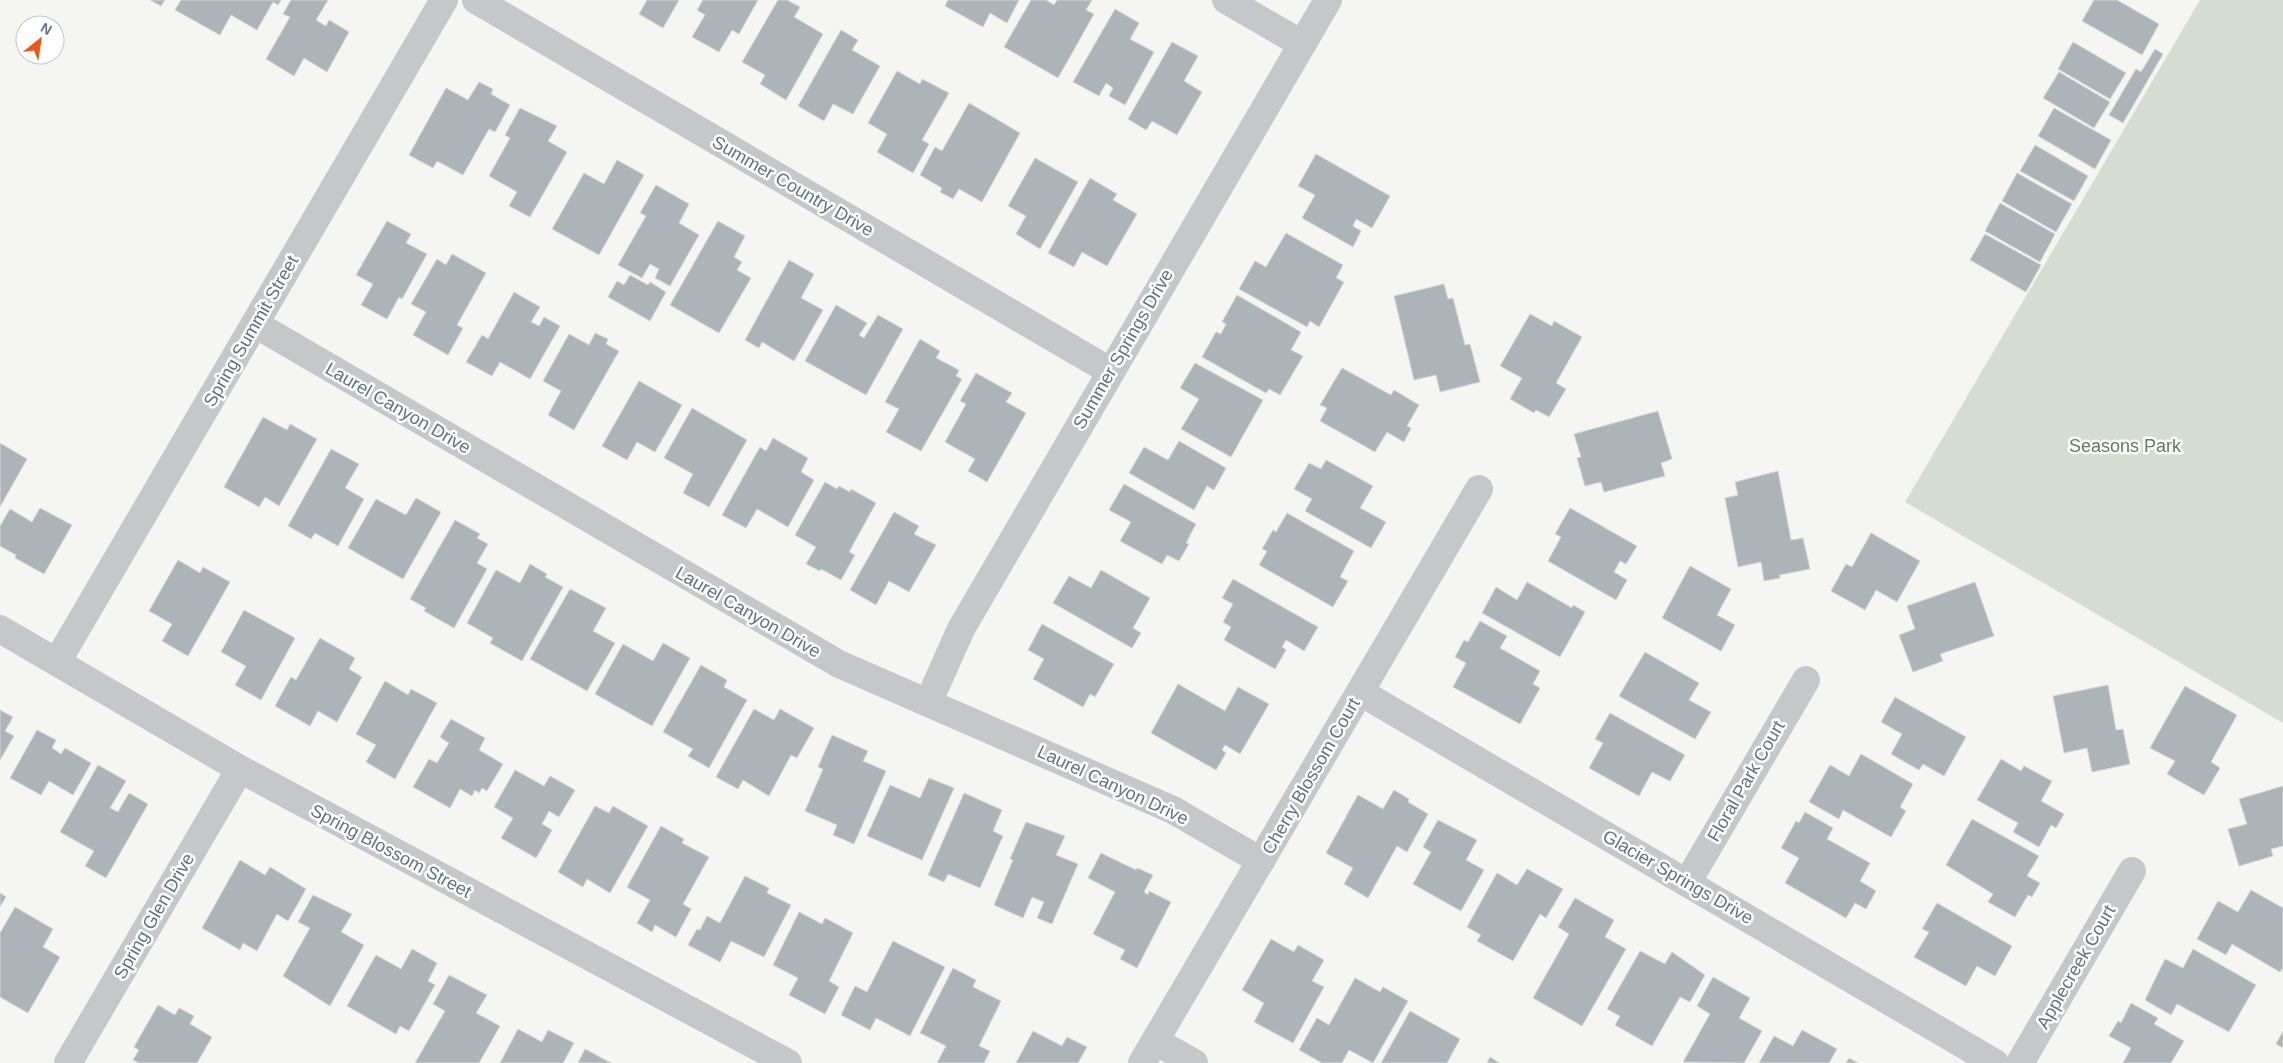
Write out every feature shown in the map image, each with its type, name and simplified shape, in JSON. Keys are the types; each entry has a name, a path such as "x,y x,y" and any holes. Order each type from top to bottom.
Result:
{"street":[{"name":"Spring Summit Street","path":"57,662 444,0"},
{"name":"Summer Country Drive","path":"476,0 1110,371"},
{"path":"1226,0 1302,44"},
{"name":"Summer Springs Drive","path":"928,703 961,629 1328,0"},
{"name":"Laurel Canyon Drive","path":"255,324 798,642 839,664 1173,810 1261,861"},
{"name":"Cherry Blossom Court","path":"1149,1052 1479,489"},
{"name":"Spring Blossom Street","path":"0,629 240,769 788,1063"},
{"name":"Floral Park Court","path":"1687,883 1806,680"},
{"name":"Glacier Springs Drive","path":"1360,692 1995,1063"},
{"name":"Spring Glen Drive","path":"68,1063 240,769"},
{"name":"Applecreek Court","path":"2020,1063 2132,871"},
{"path":"1149,1052 1194,1063"}],"green space":[{"name":"Seasons Park","path":"2200,0 2283,0 2283,723 1905,502"}],"building":[{"path":"150,0 165,0 161,6"},
{"path":"181,0 281,0 278,5 273,2 257,30 231,15 220,35 175,10"},
{"path":"291,0 328,0 316,20 326,26 329,20 349,32 327,72 304,58 294,76 266,59 290,17 283,14"},
{"path":"647,0 679,0 663,28 639,14"},
{"path":"703,0 758,0 739,34 732,30 719,52 692,37 705,15 697,10"},
{"path":"778,0 787,0 800,7 794,17 823,34 786,100 760,84 765,75 742,62"},
{"path":"948,0 1019,0 1007,23 990,13 983,27 945,6"},
{"path":"1031,0 1046,0 1054,5 1057,0 1092,0 1086,10 1094,14 1058,78 1004,47"},
{"path":"2094,0 2117,0 2159,24 2142,55 2082,21"},
{"path":"1115,9 1139,23 1130,39 1154,52 1125,105 1109,96 1113,88 1106,83 1099,96 1073,82"},
{"path":"841,30 858,40 852,50 880,66 853,114 833,104 824,121 798,106"},
{"path":"1172,42 1198,56 1184,81 1202,92 1177,135 1152,121 1146,130 1128,119"},
{"path":"2073,42 2126,73 2110,99 2058,69"},
{"path":"2155,49 2163,54 2123,123 2109,115 2136,69 2141,72"},
{"path":"897,71 920,84 922,79 949,93 922,140 929,144 913,173 877,152 887,134 868,123"},
{"path":"2059,72 2110,102 2094,128 2043,98"},
{"path":"479,82 493,89 491,94 510,105 495,132 489,129 463,175 437,161 433,168 409,155 446,88 468,100"},
{"path":"969,103 1020,133 982,202 959,189 953,199 940,192 942,188 920,175 935,147 942,151"},
{"path":"520,108 557,126 548,141 567,152 530,217 509,206 517,192 489,176 510,138 505,135"},
{"path":"2054,108 2111,140 2095,169 2038,136"},
{"path":"2035,145 2088,176 2074,201 2020,171"},
{"path":"1316,154 1390,196 1372,228 1356,219 1353,226 1361,231 1353,247 1302,218 1315,195 1298,186"},
{"path":"1035,158 1078,182 1040,249 1016,234 1026,216 1008,206"},
{"path":"617,160 644,175 599,255 552,229 584,173 604,184"},
{"path":"2017,173 2072,204 2056,232 2002,201"},
{"path":"1090,178 1117,194 1113,200 1137,214 1107,266 1082,252 1074,267 1048,253"},
{"path":"656,185 689,204 679,223 699,235 670,286 655,278 659,269 650,264 642,278 618,265 646,216 640,213"},
{"path":"2000,203 2055,234 2040,262 1985,231"},
{"path":"387,221 411,234 406,243 427,254 402,299 399,297 387,319 361,305 373,284 356,275"},
{"path":"718,221 745,236 734,257 742,262 737,270 751,278 719,333 670,305"},
{"path":"1286,233 1343,265 1336,278 1344,282 1319,327 1310,321 1307,327 1239,289 1255,261 1266,267"},
{"path":"1985,234 2041,265 2026,292 1970,260"},
{"path":"452,254 486,273 457,325 463,328 448,355 413,335 426,312 411,304 437,259 446,265"},
{"path":"789,260 814,274 801,298 823,310 794,361 762,342 759,348 745,340"},
{"path":"630,275 648,285 650,282 666,292 650,321 608,297 617,281 624,285"},
{"path":"1444,284 1448,299 1453,298 1465,345 1470,344 1480,382 1440,392 1436,375 1414,380 1394,296"},
{"path":"514,292 540,307 531,322 539,326 544,317 560,326 530,379 500,362 492,376 466,362 482,335 488,339"},
{"path":"1237,295 1301,332 1291,350 1303,356 1280,395 1269,389 1266,393 1202,357 1216,332 1221,334 1226,324 1222,322"},
{"path":"836,305 867,323 859,335 864,338 878,315 903,329 866,395 805,361"},
{"path":"1530,314 1552,326 1554,321 1582,337 1556,383 1566,389 1549,417 1536,410 1534,413 1510,399 1522,378 1500,366"},
{"path":"595,333 608,339 606,344 619,351 574,430 548,415 561,391 543,381 569,334 589,345"},
{"path":"920,339 940,351 936,358 959,370 956,376 962,379 921,451 886,432 899,409 885,402"},
{"path":"1195,363 1263,400 1231,457 1181,429 1199,399 1180,388"},
{"path":"1342,368 1391,395 1394,390 1419,405 1407,426 1411,428 1404,442 1387,432 1375,452 1320,421 1327,408 1320,405"},
{"path":"976,373 1012,393 1006,402 1026,413 987,482 968,471 975,459 945,442 966,404 960,401"},
{"path":"639,381 682,405 655,452 637,442 627,460 602,446"},
{"path":"692,408 747,440 709,507 683,493 693,474 664,458"},
{"path":"1658,411 1672,459 1661,463 1665,476 1604,492 1601,482 1585,486 1577,458 1581,457 1574,434"},
{"path":"263,417 287,430 290,424 317,439 279,506 265,497 259,507 224,487"},
{"path":"773,438 808,458 801,472 814,480 788,527 757,509 746,528 722,515 760,447 766,451"},
{"path":"1179,441 1226,468 1214,490 1207,486 1194,510 1129,473 1144,447 1168,460"},
{"path":"0,443 27,459 0,507"},
{"path":"331,449 359,464 345,488 364,499 338,546 315,533 311,539 288,526"},
{"path":"1326,460 1373,486 1360,508 1386,522 1371,548 1305,511 1312,499 1294,489 1309,463 1321,469"},
{"path":"1778,471 1791,540 1803,538 1810,569 1779,575 1780,578 1764,581 1761,562 1738,567 1725,498 1738,495 1735,482"},
{"path":"825,482 837,489 839,486 850,492 851,489 876,503 849,552 855,555 841,580 821,569 820,571 806,564 816,547 795,535"},
{"path":"1124,484 1196,524 1186,543 1189,544 1179,561 1167,555 1162,564 1120,541 1131,522 1109,510"},
{"path":"416,498 441,512 403,579 348,548 376,499 406,515"},
{"path":"40,508 72,525 44,574 15,558 16,555 0,546 0,526 10,509 32,522"},
{"path":"1570,508 1637,546 1626,564 1620,561 1614,572 1627,580 1616,600 1548,561 1561,537 1555,534"},
{"path":"894,512 919,526 914,534 936,545 909,592 889,581 876,605 850,590"},
{"path":"1287,513 1354,551 1340,577 1348,581 1333,607 1259,565 1267,551 1262,549 1273,530 1276,532"},
{"path":"455,520 480,534 477,538 488,544 477,563 487,569 454,628 424,611 426,608 410,599"},
{"path":"1871,533 1920,561 1897,602 1876,590 1865,610 1831,591 1846,564 1852,567"},
{"path":"178,560 200,573 203,567 230,582 188,656 162,641 172,624 149,611"},
{"path":"530,564 547,574 545,577 563,587 522,661 490,643 493,638 467,623 496,570 520,583"},
{"path":"1690,566 1731,589 1717,615 1735,625 1721,651 1662,618"},
{"path":"1101,570 1150,598 1133,628 1141,633 1132,648 1053,603 1069,576 1091,588"},
{"path":"1233,579 1318,627 1304,651 1286,640 1282,647 1286,650 1275,669 1224,640 1231,627 1223,622 1233,604 1222,598"},
{"path":"1527,582 1572,608 1573,605 1585,612 1560,657 1482,613 1496,587 1517,600"},
{"path":"1975,582 1994,636 1940,654 1943,661 1913,672 1899,635 1915,629 1907,606"},
{"path":"570,589 606,608 593,631 615,643 587,691 530,659"},
{"path":"244,610 295,638 261,700 235,685 246,666 221,652"},
{"path":"1480,621 1507,636 1500,648 1540,671 1533,684 1540,688 1520,724 1453,687 1466,663 1455,657 1464,640 1468,642"},
{"path":"1042,624 1114,664 1095,697 1090,694 1083,707 1033,679 1044,659 1028,650"},
{"path":"320,638 355,658 349,669 362,677 337,722 318,711 310,726 275,706 291,677 296,680"},
{"path":"663,643 690,658 652,726 595,694 623,644 653,661"},
{"path":"1645,652 1699,683 1689,700 1711,712 1695,739 1619,696"},
{"path":"701,665 727,680 724,687 747,700 709,768 688,756 693,749 663,732"},
{"path":"385,681 408,695 411,689 437,703 395,779 366,762 376,745 356,734"},
{"path":"1178,684 1225,711 1238,687 1269,704 1240,754 1225,745 1222,750 1226,753 1216,770 1151,733"},
{"path":"2108,685 2116,730 2123,729 2130,764 2092,772 2087,748 2064,753 2053,696"},
{"path":"2185,686 2237,715 2211,762 2220,768 2204,795 2167,774 2175,761 2150,748"},
{"path":"1895,697 1966,737 1944,776 1923,764 1919,770 1891,754 1902,734 1881,722"},
{"path":"754,709 774,720 780,709 814,728 797,758 791,755 769,796 743,780 738,789 716,777"},
{"path":"0,710 13,717 5,731 14,736 0,760"},
{"path":"1610,713 1685,755 1670,781 1652,772 1639,796 1589,768 1603,743 1595,739"},
{"path":"451,719 485,738 479,750 503,764 487,791 482,788 479,793 475,790 472,796 460,789 450,808 413,787 429,759 437,763 449,743 440,737"},
{"path":"37,730 56,740 52,748 61,754 65,748 91,763 73,795 49,781 41,795 10,778"},
{"path":"832,735 868,751 863,761 886,771 854,844 833,835 837,825 805,811 823,769 818,767"},
{"path":"1861,754 1913,784 1900,807 1906,811 1891,837 1843,810 1839,819 1809,802 1830,765 1849,776"},
{"path":"2001,759 2021,771 2024,766 2052,781 2041,801 2064,814 2056,828 2051,825 2039,847 2013,832 2018,823 1977,800"},
{"path":"98,765 126,781 110,808 118,812 129,793 148,804 106,878 85,866 94,851 60,832"},
{"path":"515,770 544,786 550,776 575,790 559,817 549,811 542,824 552,830 536,858 501,838 513,818 494,807"},
{"path":"929,778 954,788 922,860 867,836 890,785 920,798"},
{"path":"2283,786 2283,846 2271,849 2273,856 2239,866 2228,829 2247,824 2239,799"},
{"path":"1394,790 1409,799 1408,802 1428,814 1407,852 1397,846 1368,898 1344,884 1353,868 1326,853 1358,795 1383,809"},
{"path":"964,793 1002,810 993,831 1003,836 980,888 948,874 944,882 928,875"},
{"path":"595,806 609,813 613,806 648,826 610,893 587,879 583,887 558,872"},
{"path":"1805,812 1833,828 1827,839 1870,863 1860,881 1876,891 1866,909 1855,903 1846,918 1785,883 1799,858 1781,848 1796,821 1799,823"},
{"path":"1972,819 2039,856 2027,876 2040,883 2032,897 2028,895 2015,917 1988,902 1993,894 1946,865"},
{"path":"1438,820 1477,840 1466,860 1484,870 1461,911 1413,884 1431,852 1423,847"},
{"path":"1026,822 1065,836 1056,855 1078,864 1052,924 1037,918 1044,902 1032,897 1023,918 994,905 1013,860 1010,859"},
{"path":"661,826 684,839 682,843 709,857 683,904 691,909 676,937 655,925 652,932 637,923 650,900 627,887"},
{"path":"1101,853 1136,870 1137,868 1153,875 1144,892 1148,895 1149,891 1171,902 1137,968 1120,959 1125,950 1093,934 1115,892 1088,878"},
{"path":"240,860 265,875 270,867 306,889 288,921 277,914 257,951 243,943 240,950 202,928"},
{"path":"1527,869 1563,889 1546,918 1540,914 1513,961 1477,941 1481,935 1467,927 1497,873 1517,885"},
{"path":"745,876 769,888 767,893 791,905 764,957 731,941 720,962 688,945 697,929 700,930 707,916 720,923"},
{"path":"2251,890 2283,908 2283,967 2280,972 2232,944 2226,955 2197,939 2218,901 2238,912"},
{"path":"0,893 6,897 0,907"},
{"path":"313,895 352,914 341,932 364,945 330,1006 283,976 310,928 298,922"},
{"path":"1575,898 1614,920 1605,937 1626,949 1582,1026 1533,998 1569,934 1558,927"},
{"path":"1937,903 2012,946 1995,976 1977,966 1966,986 1914,957 1929,932 1922,929"},
{"path":"15,907 53,929 43,947 60,957 28,1013 0,997 0,933"},
{"path":"799,912 822,924 825,918 853,933 829,981 839,987 825,1014 789,995 798,978 773,965"},
{"path":"1271,939 1294,952 1298,945 1324,960 1312,981 1324,987 1293,1043 1254,1022 1264,1003 1242,990"},
{"path":"893,941 945,967 910,1036 876,1018 870,1030 841,1015 855,986 867,992"},
{"path":"412,949 437,963 428,981 435,985 409,1031 400,1026 396,1034 347,1006 376,955 401,969"},
{"path":"2193,949 2256,985 2229,1032 2177,1004 2171,1015 2145,1000 2165,959 2183,968"},
{"path":"1640,951 1665,964 1672,952 1705,975 1690,1002 1680,997 1652,1046 1615,1025 1620,1016 1607,1009"},
{"path":"953,968 976,980 973,987 1001,1001 979,1046 990,1051 984,1063 937,1063 946,1046 920,1033"},
{"path":"449,975 487,995 476,1013 500,1026 479,1063 415,1063 445,1011 433,1004"},
{"path":"1713,977 1750,998 1739,1018 1762,1031 1744,1063 1683,1062 1710,1014 1697,1006"},
{"path":"1355,978 1380,992 1383,987 1408,1001 1373,1063 1349,1050 1342,1063 1322,1063 1299,1050 1317,1018 1329,1025"},
{"path":"2131,1003 2158,1018 2154,1024 2184,1041 2171,1063 2123,1063 2131,1048 2109,1036 2118,1021 2121,1023"},
{"path":"158,1005 175,1015 179,1008 194,1016 190,1024 212,1037 197,1063 139,1063 133,1060 139,1050 134,1047"},
{"path":"1410,1011 1460,1039 1447,1063 1381,1063"},
{"path":"518,1029 542,1042 548,1030 574,1043 563,1063 500,1063"},
{"path":"1802,1030 1837,1049 1829,1063 1759,1063 1774,1036 1793,1046"},
{"path":"1033,1031 1062,1046 1067,1037 1087,1047 1078,1063 1016,1063"},
{"path":"2283,1031 2283,1048 2276,1044"},
{"path":"585,1049 611,1063 578,1063"},
{"path":"1490,1057 1499,1063 1487,1063"},
{"path":"1849,1058 1858,1063 1846,1063"}]}
